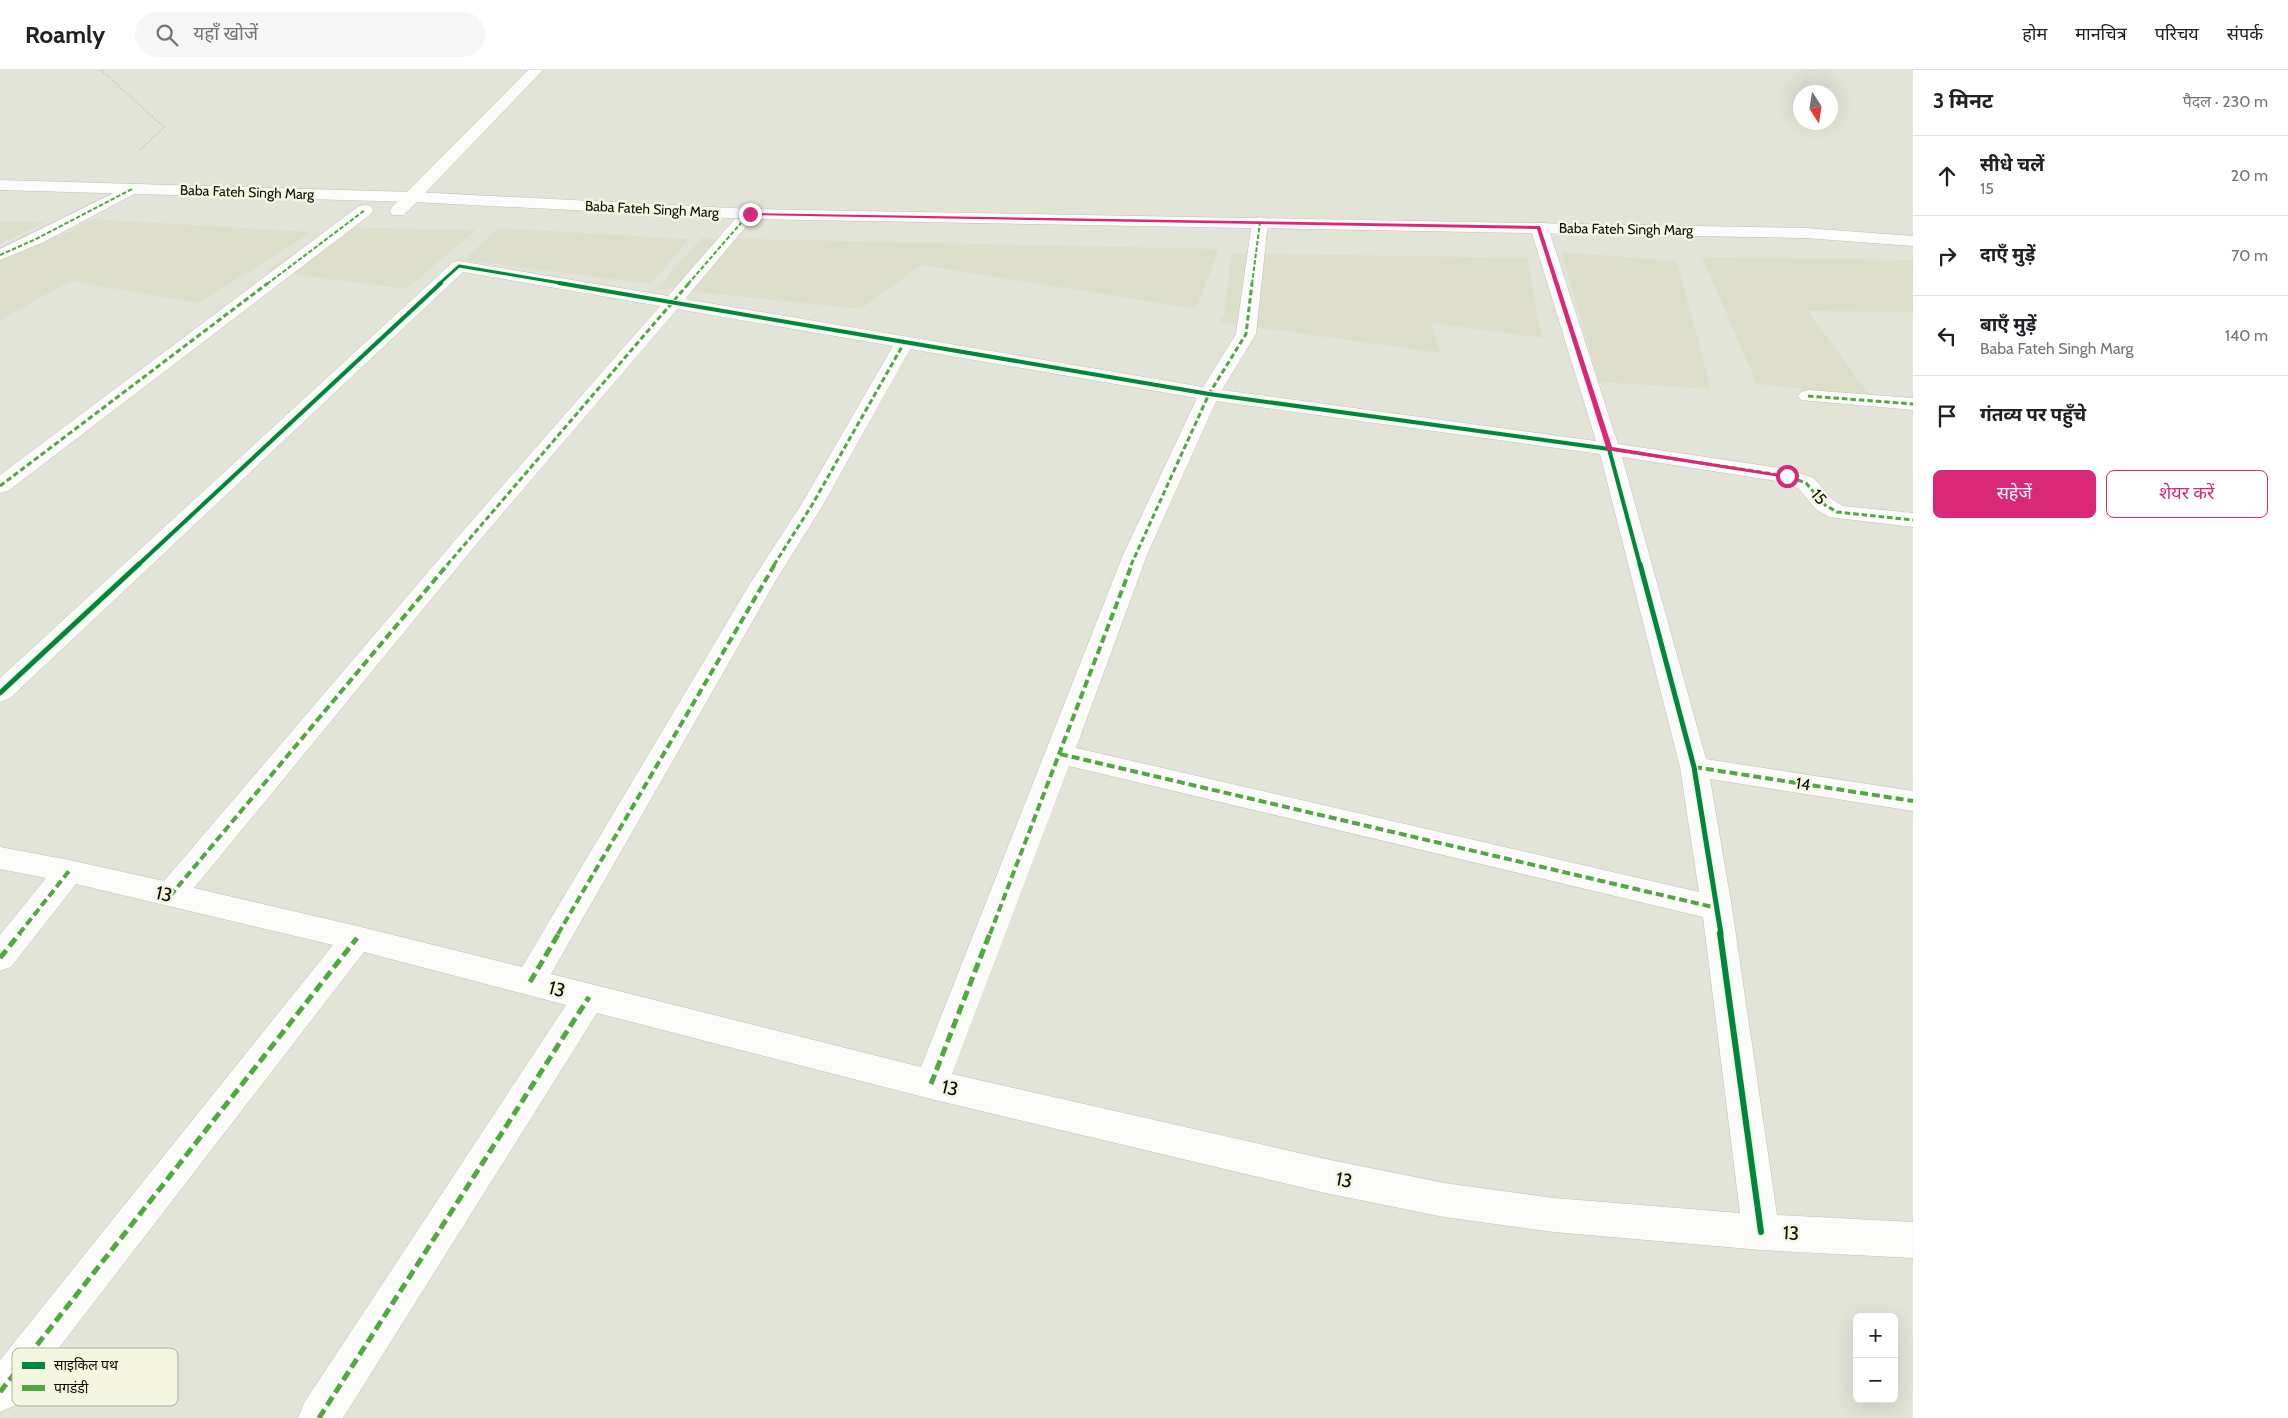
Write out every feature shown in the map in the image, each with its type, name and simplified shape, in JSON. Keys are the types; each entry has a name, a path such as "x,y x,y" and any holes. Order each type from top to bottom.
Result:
{"street":[{"path":"398,211 536,70"},
{"name":"Baba Fateh Singh Marg","path":"0,185 413,197 750,214 1259,228 1540,233 1819,245 1908,240"},
{"path":"0,255 132,189"},
{"name":"Baba Fateh Singh Marg","path":"0,198 741,224 1259,228"},
{"path":"0,486 365,210"},
{"path":"170,896 465,544 741,224"},
{"path":"931,1084 1060,754 1135,555 1209,394 1246,334 1259,228"},
{"path":"1540,233 1609,449 1694,768 1717,908 1761,1232"},
{"name":"15","path":"0,693 459,266 1209,394 1609,449 1787,476 1806,483 1826,505 1837,512 1913,520"},
{"path":"530,982 763,582 812,505 904,343"},
{"path":"1808,396 1913,404"},
{"path":"1060,754 1717,908"},
{"name":"14","path":"1694,768 1913,801"},
{"name":"13","path":"0,858 69,871 357,938 931,1084 1321,1175 1444,1200 1554,1215 1761,1232 1913,1240"},
{"path":"0,958 69,871"},
{"path":"35,1348 357,938"},
{"path":"319,1418 589,997"},
{"path":"0,1392 12,1377"}],"path":[{"path":"101,70 164,127 134,156"}],"shaded area":[{"path":"93,219 312,232 199,303 71,281 0,320 0,253 31,236 61,236"},
{"path":"0,221 46,222 0,244"},
{"path":"336,227 476,230 406,289 265,271"},
{"path":"498,228 689,239 651,284 464,260"},
{"path":"702,238 1219,249 1196,309 921,265 861,309 657,288"},
{"path":"1561,252 1677,261 1711,389 1599,382"},
{"path":"1232,253 1527,258 1542,338 1431,323 1441,353 1218,322 1224,315"},
{"path":"1702,257 1913,260 1913,312 1808,311 1870,396 1757,384"}],"marked path":[{"path":"0,255 36,239 132,189"},
{"path":"0,486 365,210"},
{"path":"931,1084 1060,754 1135,555 1209,394 1246,334 1260,222"},
{"path":"170,896 471,536 741,223"},
{"path":"1539,227 1609,449 1787,476 1806,483 1825,505 1837,512 1913,520"},
{"path":"530,982 763,582 812,505 904,343"},
{"path":"1808,396 1913,404"},
{"path":"1060,754 1717,908"},
{"path":"1694,767 1913,801"},
{"path":"0,958 69,871"},
{"path":"35,1348 357,938"},
{"path":"319,1418 589,997"},
{"path":"0,1392 12,1377"}],"cycle path":[{"path":"0,693 459,266 1209,394 1609,449 1694,767 1717,908 1761,1232"}],"route":[{"path":"750,214 1539,227 1609,449 1787,476"}]}
